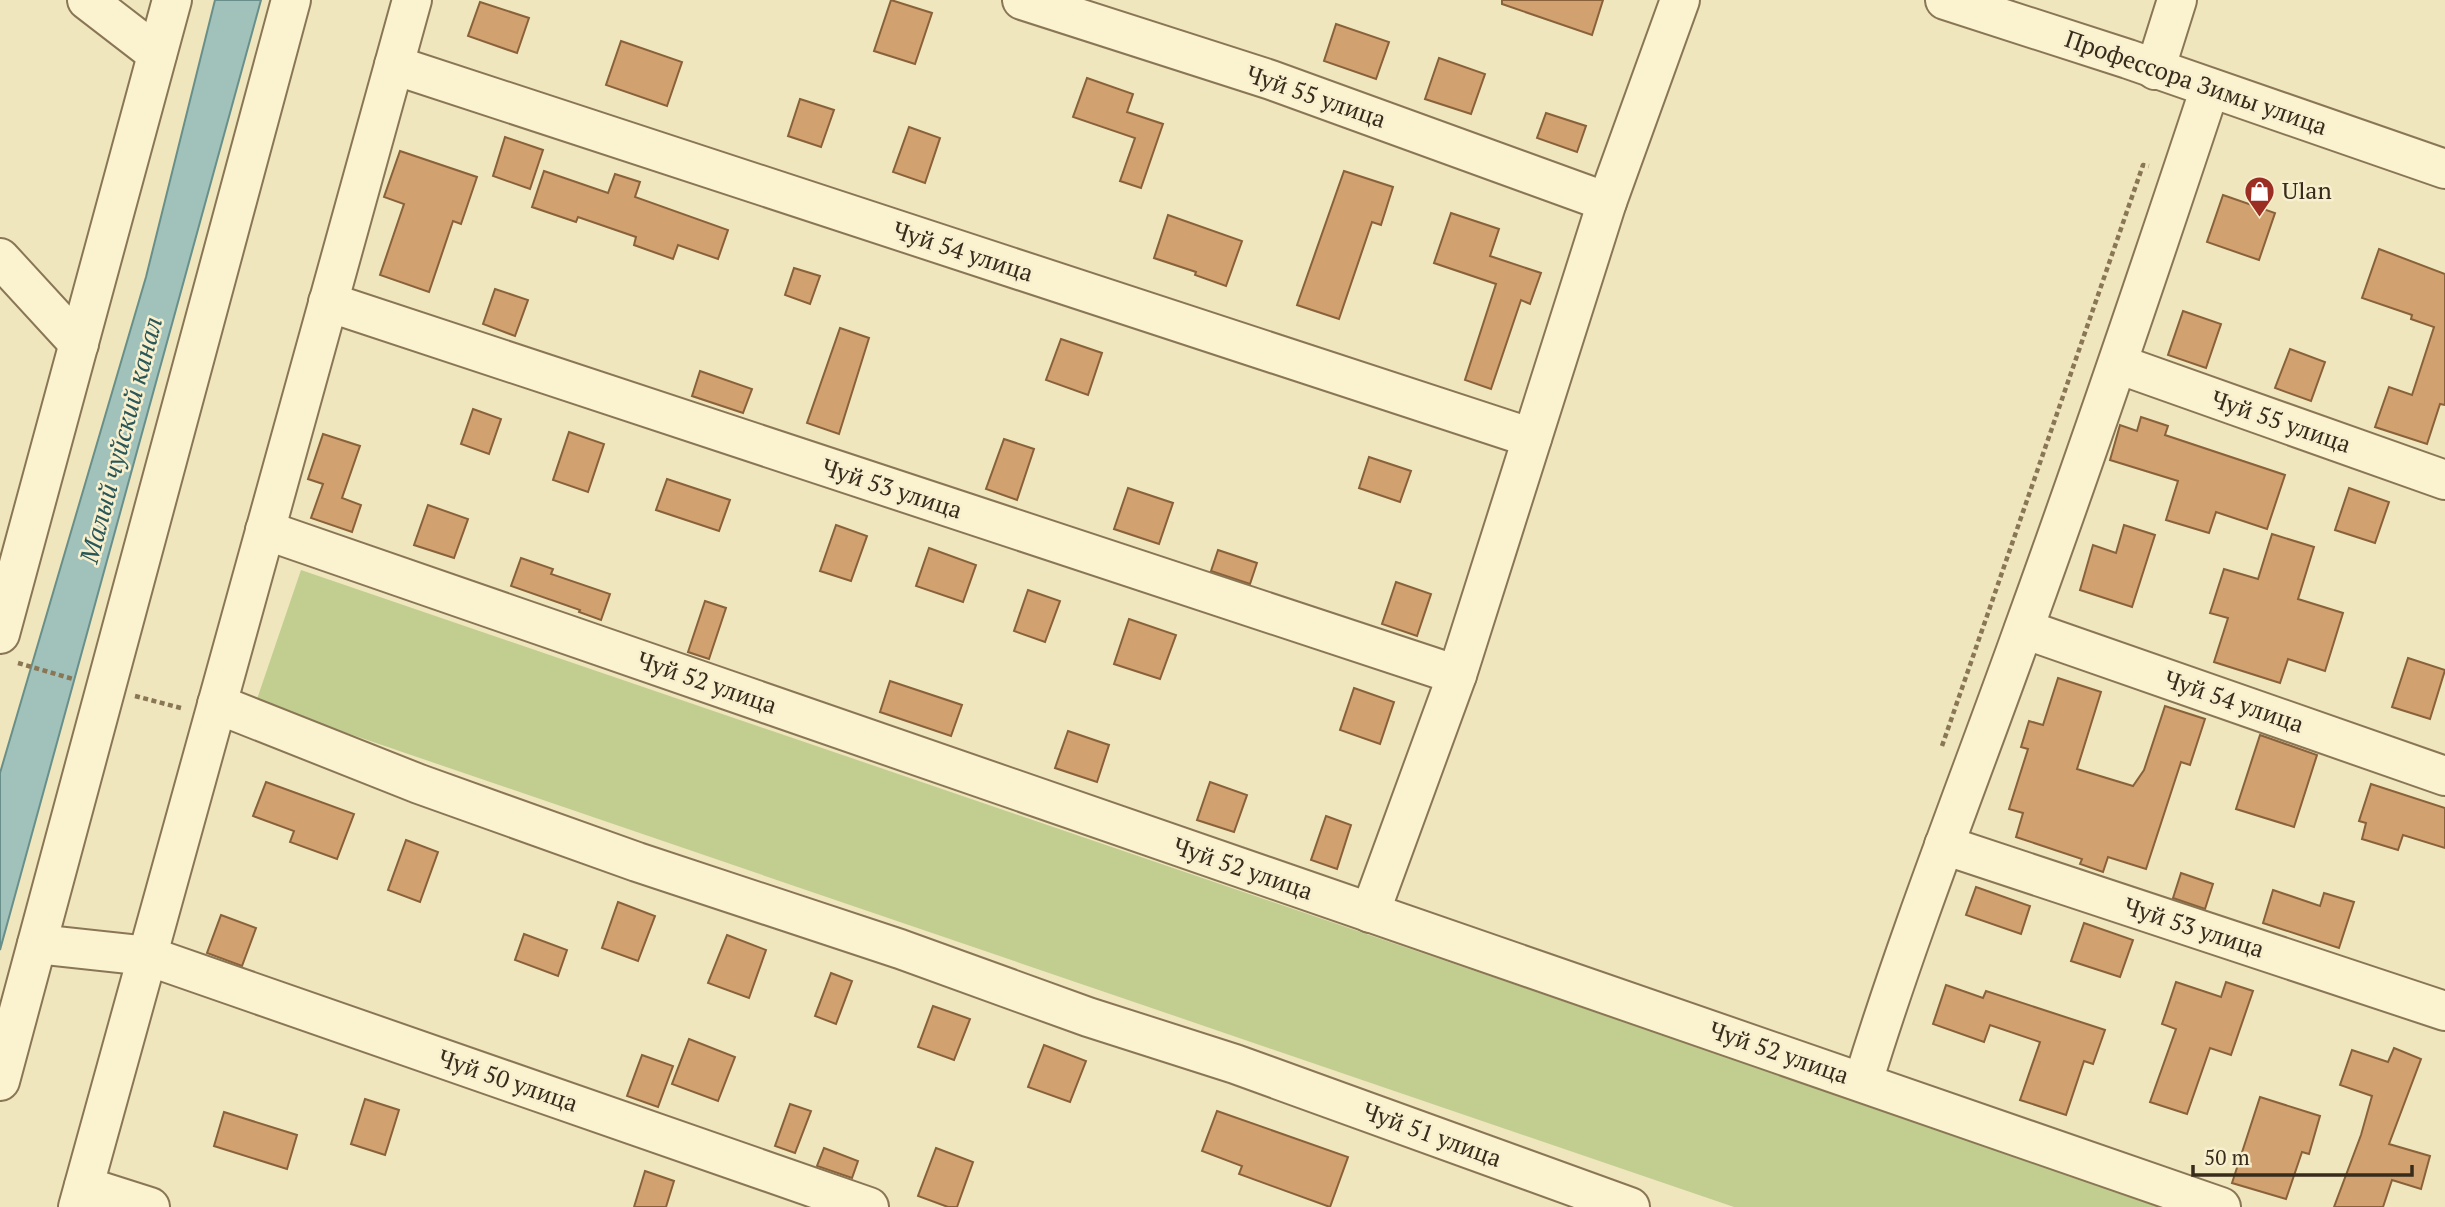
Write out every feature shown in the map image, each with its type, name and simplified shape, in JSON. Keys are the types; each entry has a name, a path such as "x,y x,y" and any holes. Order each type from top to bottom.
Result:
{"street":[{"path":"87,0 157,54"},
{"path":"0,634 172,0"},
{"path":"0,1081 37,944 100,687 291,0"},
{"path":"150,1207 81,1196 412,0"},
{"name":"Чуй 55 улица","path":"1022,0 1271,80 1607,202"},
{"path":"1370,913 1457,675 1607,202 1680,0"},
{"name":"Профессора Зимы улица","path":"1945,0 2445,169"},
{"path":"2155,69 2177,0"},
{"name":"Чуй 54 улица","path":"394,65 1532,438"},
{"path":"1863,1082 1944,845 2118,364 2210,88"},
{"path":"0,258 79,344"},
{"name":"Чуй 53 улица","path":"328,302 1457,675"},
{"name":"Чуй 55 улица","path":"2118,364 2445,480"},
{"name":"Чуй 52 улица","path":"265,530 2221,1207"},
{"name":"Чуй 54 улица","path":"2024,629 2445,776"},
{"name":"Чуй 51 улица","path":"215,710 637,862 900,949 1088,1017 1235,1064 1630,1207"},
{"name":"Чуй 53 улица","path":"1944,845 2445,1012"},
{"name":"Чуй 50 улица","path":"37,944 148,956 869,1207"}],"path":[{"path":"1938,755 2143,165 2181,174"},
{"path":"24,664 100,687 215,710"}],"green space":[{"path":"301,570 2166,1207 1734,1207 256,702"}],"water":[{"name":"Малый чуйский канал","path":"215,0 261,0 0,950 0,773 146,277"}],"building":[{"path":"891,0 932,13 915,64 874,51"},
{"path":"1502,0 1603,0 1592,35 1502,4"},
{"path":"480,2 529,18 517,53 468,36"},
{"path":"1336,24 1389,42 1376,79 1324,61"},
{"path":"621,41 682,62 667,106 606,85"},
{"path":"1439,58 1485,74 1471,114 1425,99"},
{"path":"1087,78 1133,94 1127,112 1163,124 1141,188 1120,181 1135,138 1073,117"},
{"path":"800,99 834,110 821,147 788,136"},
{"path":"1546,113 1586,126 1577,152 1537,138"},
{"path":"909,127 940,138 925,183 893,172"},
{"path":"505,137 543,150 530,189 493,176"},
{"path":"400,151 477,177 461,224 453,221 429,292 380,275 404,204 384,197"},
{"path":"544,171 608,193 615,174 640,182 635,197 728,230 718,259 678,245 673,259 634,245 636,237 578,217 576,222 532,207"},
{"path":"1344,171 1393,187 1381,225 1372,222 1339,319 1297,305"},
{"path":"2223,195 2275,213 2259,260 2207,242"},
{"path":"1451,213 1499,229 1490,256 1541,273 1530,304 1521,300 1491,389 1465,380 1496,284 1434,263"},
{"path":"1168,215 1242,241 1226,286 1195,275 1196,272 1154,258"},
{"path":"2379,249 2445,274 2445,405 2440,404 2427,444 2375,427 2389,387 2412,395 2434,327 2411,319 2412,315 2362,298"},
{"path":"794,268 820,276 810,304 785,295"},
{"path":"495,289 528,300 515,336 483,324"},
{"path":"2183,311 2221,324 2206,368 2168,355"},
{"path":"840,328 869,338 839,434 807,423"},
{"path":"1061,339 1102,353 1088,395 1046,380"},
{"path":"2290,349 2325,362 2311,401 2275,388"},
{"path":"700,371 752,389 743,413 692,396"},
{"path":"473,409 501,419 489,454 461,444"},
{"path":"2141,417 2168,426 2165,435 2285,475 2267,529 2216,512 2209,533 2166,520 2178,481 2110,460 2120,425 2137,431"},
{"path":"569,432 604,444 588,492 553,480"},
{"path":"323,434 360,446 342,498 361,505 352,532 311,518 323,484 308,479"},
{"path":"1004,439 1034,449 1017,500 986,489"},
{"path":"1369,457 1411,471 1400,502 1359,488"},
{"path":"667,479 730,500 719,531 656,510"},
{"path":"1128,488 1173,503 1159,544 1114,529"},
{"path":"2349,488 2389,502 2375,543 2335,530"},
{"path":"428,505 468,519 454,558 414,545"},
{"path":"836,525 867,536 851,581 820,571"},
{"path":"2124,525 2155,535 2132,607 2080,590 2093,545 2116,553"},
{"path":"2272,534 2314,547 2298,599 2343,613 2325,671 2288,659 2280,683 2214,662 2228,618 2210,613 2224,569 2258,579"},
{"path":"929,548 976,565 963,602 916,586"},
{"path":"1218,550 1257,563 1250,584 1211,571"},
{"path":"521,558 553,569 551,574 610,594 601,620 511,586"},
{"path":"1396,582 1431,594 1417,636 1382,624"},
{"path":"1028,590 1060,601 1045,642 1014,631"},
{"path":"705,601 726,608 709,659 688,652"},
{"path":"1129,619 1176,635 1160,679 1114,664"},
{"path":"2408,658 2445,670 2430,719 2392,707"},
{"path":"2058,678 2101,692 2077,769 2133,786 2144,770 2165,706 2205,719 2190,765 2181,762 2146,869 2108,857 2103,872 2080,864 2082,859 2016,837 2023,813 2009,809 2028,749 2021,747 2029,721 2043,725"},
{"path":"890,681 962,705 951,736 880,712"},
{"path":"1354,688 1394,702 1380,744 1340,730"},
{"path":"1068,731 1109,745 1097,782 1055,768"},
{"path":"2260,735 2317,755 2294,827 2236,809"},
{"path":"266,782 354,814 337,859 290,842 294,831 253,816"},
{"path":"1210,782 1247,795 1234,832 1197,820"},
{"path":"2371,784 2445,808 2445,848 2403,835 2398,850 2362,839 2366,823 2359,821"},
{"path":"1326,816 1351,825 1337,869 1311,860"},
{"path":"406,840 438,852 420,902 388,890"},
{"path":"2181,873 2213,884 2205,909 2173,898"},
{"path":"1976,887 2030,906 2021,934 1966,915"},
{"path":"2273,890 2320,906 2324,893 2354,902 2339,948 2263,923"},
{"path":"618,902 655,916 638,961 602,948"},
{"path":"221,915 256,928 242,966 207,953"},
{"path":"2084,923 2133,940 2120,977 2071,961"},
{"path":"524,934 567,950 558,976 515,960"},
{"path":"727,935 766,950 749,998 708,983"},
{"path":"831,973 852,981 836,1024 815,1016"},
{"path":"2176,982 2221,997 2226,982 2253,991 2231,1055 2210,1048 2187,1114 2150,1102 2176,1029 2162,1024"},
{"path":"1946,985 1983,998 1986,991 2105,1030 2093,1064 2084,1061 2066,1115 2020,1100 2040,1042 1990,1025 1984,1042 1933,1024"},
{"path":"933,1006 970,1019 954,1060 918,1047"},
{"path":"689,1039 735,1057 718,1101 672,1084"},
{"path":"1044,1045 1086,1061 1070,1102 1028,1087"},
{"path":"2394,1048 2421,1059 2389,1144 2430,1156 2421,1189 2392,1180 2383,1207 2334,1207 2361,1135 2372,1096 2340,1085 2352,1050 2388,1062"},
{"path":"642,1055 673,1066 658,1107 627,1096"},
{"path":"2260,1097 2320,1116 2309,1154 2302,1152 2286,1199 2232,1183"},
{"path":"365,1099 399,1110 385,1155 351,1144"},
{"path":"790,1104 811,1111 795,1153 775,1146"},
{"path":"1217,1111 1348,1157 1330,1207 1239,1174 1242,1166 1202,1151"},
{"path":"224,1112 297,1135 287,1169 214,1146"},
{"path":"824,1148 858,1161 852,1178 817,1166"},
{"path":"936,1148 973,1162 957,1207 948,1207 918,1196"},
{"path":"645,1171 674,1181 666,1207 634,1207"}],"place":[{"name":"Ulan","path":"2259,218"}]}
